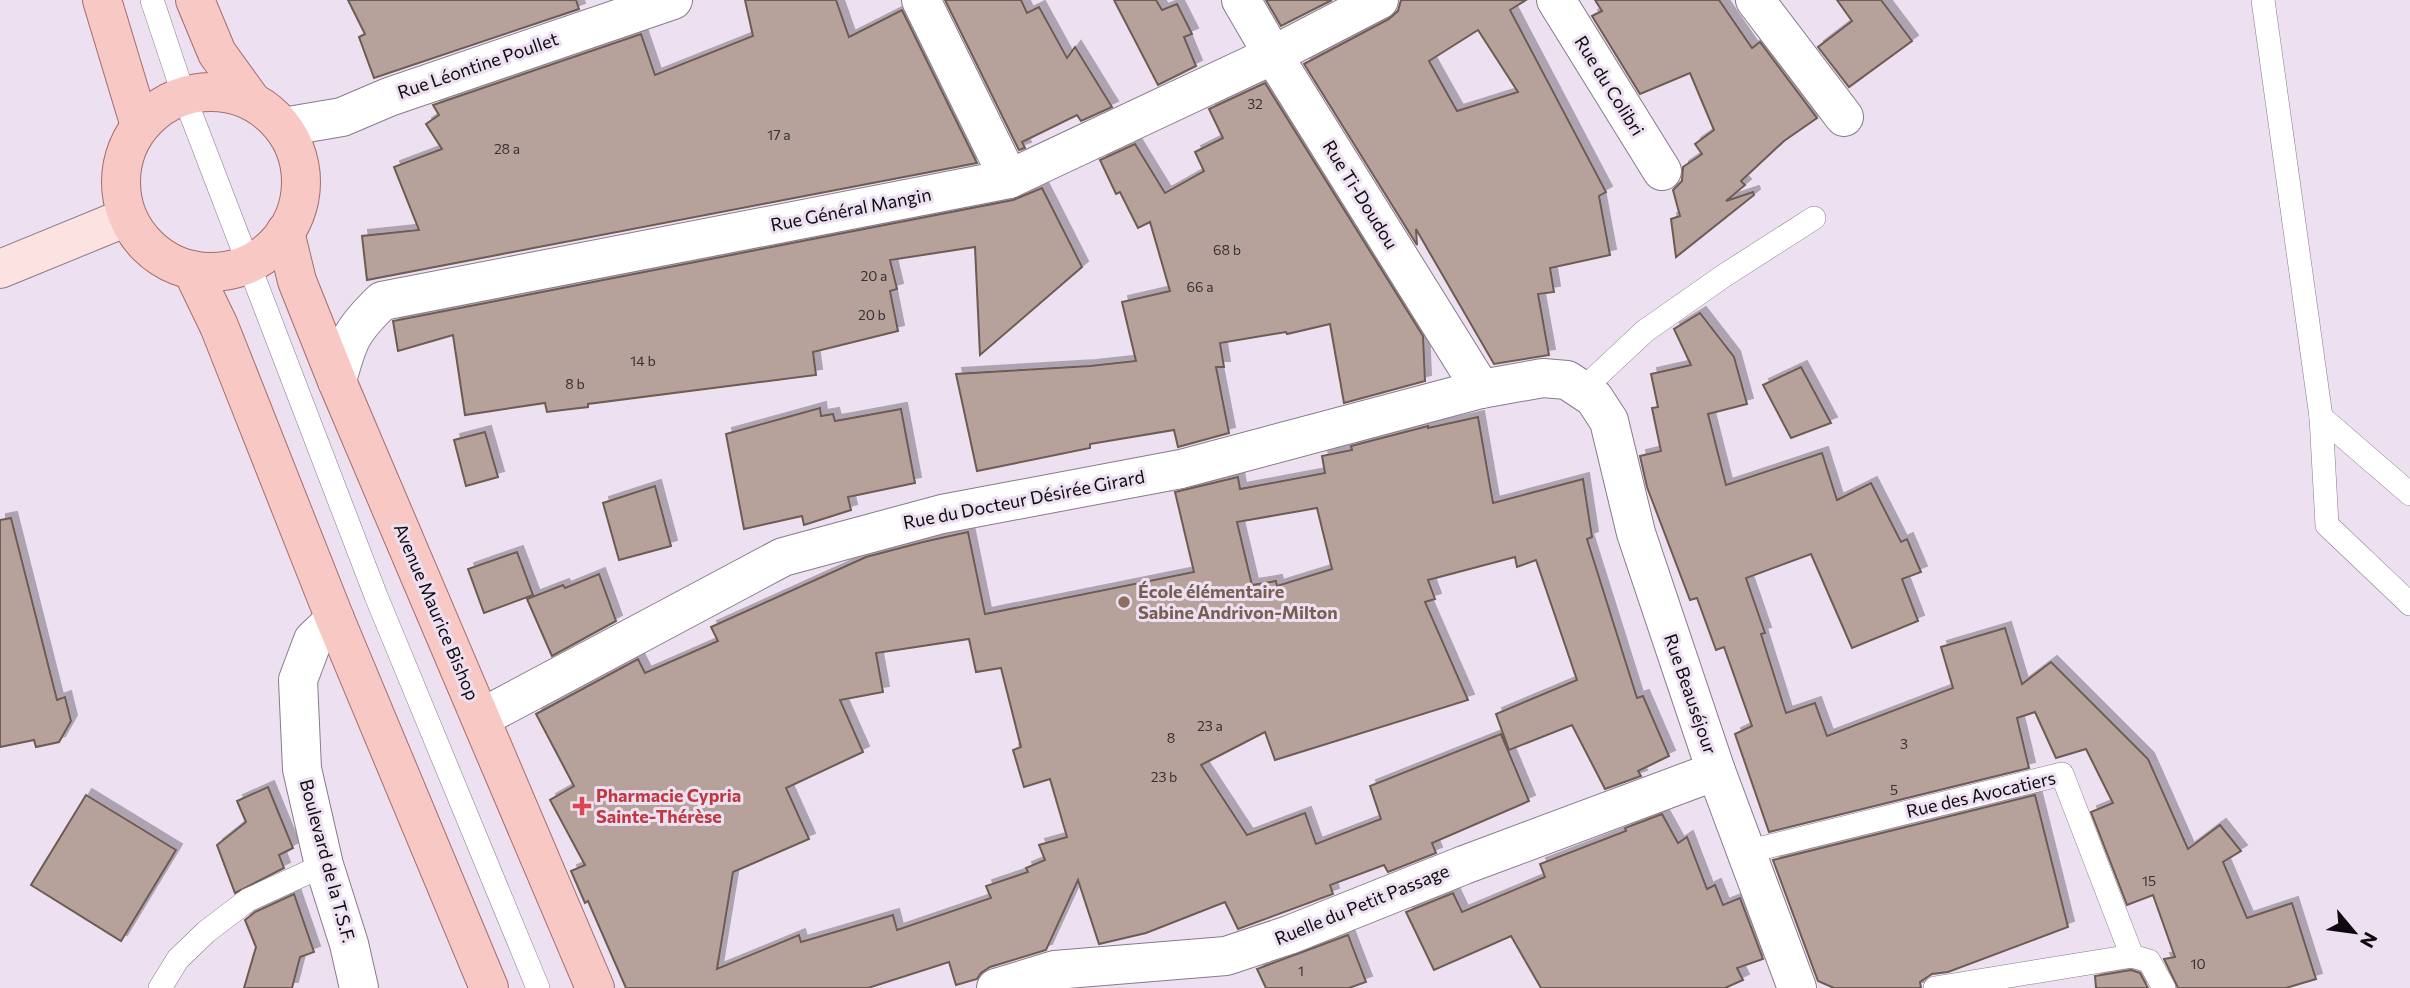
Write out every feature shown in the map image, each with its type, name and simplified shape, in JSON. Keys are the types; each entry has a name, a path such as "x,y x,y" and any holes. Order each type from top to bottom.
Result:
{"main road":[{"path":"102,0 140,126"},
{"path":"196,0 217,53 251,100"},
{"path":"206,92 230,93 251,100 268,111 283,127 296,151 302,179 297,207 285,232 269,251 248,264 221,271 192,270 172,263 153,252 138,236 127,217 121,194 121,170 128,146 140,126 167,102 184,96 206,92"},
{"name":"Avenue Maurice Bishop","path":"285,232 296,281 337,381 595,988"},
{"path":"192,270 219,326 335,619 489,988"}],"street":[{"name":"Rue Léontine Poullet","path":"283,127 342,117 389,97 673,0"},
{"path":"921,0 1009,179"},
{"name":"Rue Ti-Doudou","path":"1241,0 1481,389"},
{"name":"Rue Général Mangin","path":"337,381 346,346 357,326 382,301 1009,179 1273,55 1379,0"},
{"name":"Rue du Colibri","path":"1556,0 1662,171"},
{"path":"1755,0 1844,117"},
{"path":"0,269 127,217"},
{"name":"Rue du Docteur Désirée Girard","path":"481,718 783,557 942,514 1181,469 1481,389 1544,378 1566,380 1588,394"},
{"name":"Rue Beauséjour","path":"1588,394 1609,421 1636,533 1716,771 1797,988"},
{"name":"Boulevard de la T.S.F.","path":"335,619 313,640 298,680 302,769 324,865 349,944 359,988"},
{"name":"Ruelle du Petit Passage","path":"996,988 1055,970 1226,956 1289,935 1464,865 1716,771"}],"lane":[{"path":"152,0 184,96 376,596 538,988"},
{"path":"2263,0 2321,417 2327,525 2410,604"},
{"path":"1588,394 1645,331 1814,218"},
{"path":"2321,417 2410,494"},
{"name":"Rue des Avocatiers","path":"1746,852 2062,774 2132,956"},
{"path":"160,988 178,959 206,932 248,900 324,865"},
{"path":"1935,988 2132,956 2150,961 2164,988"}],"building":[{"path":"348,0 576,0 579,9 374,78 359,37 365,34"},
{"path":"745,0 836,0 849,37 902,10 977,163 367,280 362,236 419,230 394,167 442,149 426,124 439,115 433,105 641,34 655,75 753,36"},
{"path":"945,0 1021,0 1027,13 1039,7 1067,58 1075,47 1112,107 1081,121 1077,115 1022,142 1025,148 1019,150"},
{"path":"1114,0 1156,0 1162,10 1177,4 1192,34 1184,37 1196,66 1158,85"},
{"path":"1266,0 1332,0 1281,26"},
{"path":"1401,0 1526,0 1510,10 1606,192 1599,196 1610,255 1550,268 1554,292 1538,294 1549,355 1494,364 1416,229 1417,245 1304,64 1389,19 1398,11","holes":["1478,30 1518,92 1457,111 1429,61"]},
{"path":"1595,0 1719,0 1752,48 1760,42 1817,118 1784,141 1741,181 1745,185 1726,201 1753,192 1754,195 1676,257 1671,219 1680,216 1673,190 1682,181 1683,167 1702,154 1695,144 1714,130 1690,73 1640,94 1592,16 1602,11"},
{"path":"1837,0 1881,0 1912,41 1849,87 1818,47 1852,21"},
{"path":"1265,83 1423,336 1425,381 1344,403 1330,324 1287,334 1286,332 1220,343 1224,367 1216,367 1229,433 1178,447 1174,430 1090,444 1090,448 977,471 956,374 1136,361 1122,302 1170,291 1150,222 1138,228 1120,192 1116,194 1100,160 1135,144 1165,193 1204,171 1195,152 1223,138 1209,109"},
{"path":"1042,188 1082,267 980,355 975,247 890,260 897,289 890,291 898,331 813,352 816,375 588,404 588,407 547,412 545,403 465,415 453,335 398,351 393,321 1013,200"},
{"path":"1700,313 1734,357 1747,404 1708,414 1726,485 1822,453 1837,500 1871,483 1901,542 1907,539 1921,572 1902,579 1918,621 1852,648 1811,554 1746,578 1765,633 1761,634 1786,713 1815,703 1827,736 1953,688 1941,647 2005,628 2022,684 2051,662 2148,759 2188,849 2220,825 2241,851 2223,862 2247,918 2292,903 2316,979 2286,988 2178,988 2164,959 2175,957 2153,895 2127,905 2091,812 2113,803 2086,749 2056,758 2035,712 2017,718 2029,768 1769,832 1735,734 1752,726 1724,647 1716,650 1697,598 1690,600 1647,487 1640,456 1661,451 1652,408 1658,407 1651,374 1691,365 1674,329"},
{"path":"1801,367 1831,423 1791,438 1763,385"},
{"path":"820,408 821,416 833,414 835,421 901,409 915,483 848,497 851,510 804,525 802,516 744,529 726,434"},
{"path":"1478,417 1493,503 1583,479 1592,537 1587,539 1637,698 1643,696 1669,756 1638,771 1641,776 1605,789 1572,725 1509,750 1496,714 1577,680 1536,560 1517,567 1515,557 1428,580 1435,599 1425,602 1468,700 1275,760 1265,732 1201,765 1247,835 1305,813 1316,844 1381,819 1370,786 1501,734 1529,801 1432,843 1436,853 1388,872 1384,865 1330,885 1333,894 1238,929 1225,902 1146,933 1099,944 1078,880 1046,950 990,967 977,979 956,985 949,962 868,988 626,988 588,901 585,903 571,871 585,865 550,800 574,786 536,714 638,659 645,673 718,641 711,627 866,557 968,532 985,614 1194,572 1175,492 1238,477 1240,489 1325,473 1322,456 1352,450 1351,446","holes":["1317,508 1332,569 1277,586 1276,581 1252,585 1237,522","969,639 976,672 1001,668 1021,747 1013,750 1024,787 1050,779 1067,837 1039,845 1045,860 1026,868 1028,872 986,886 991,898 897,930 893,915 801,942 799,935 717,969 733,872 809,839 786,788 863,752 840,700 883,692 876,653"]},
{"path":"485,432 498,477 466,486 454,440"},
{"path":"655,486 671,546 619,560 603,503"},
{"path":"11,518 57,700 65,697 71,721 59,742 36,747 34,740 0,747 0,520"},
{"path":"517,552 533,595 484,613 468,569"},
{"path":"599,574 616,621 552,656 527,599"},
{"path":"268,787 293,848 279,855 284,868 235,893 217,845 246,822 237,801"},
{"path":"86,795 176,850 121,941 31,885"},
{"path":"2035,795 2068,927 1948,972 1932,974 1920,982 1921,988 1834,988 1818,981 1773,860"},
{"path":"1662,814 1678,843 1687,837 1707,889 1715,885 1723,905 1740,898 1763,959 1737,968 1743,980 1725,988 1541,988 1511,936 1434,970 1406,912 1453,893 1462,912 1545,877 1540,864"},
{"path":"294,894 314,952 300,957 292,988 244,988 256,947 245,920 255,912"},
{"path":"1348,935 1366,982 1349,988 1266,988 1257,969"},
{"path":"2131,970 2140,973 2148,988 2096,988 2095,976"}],"place":[{"name":"École élémentaire Sabine Andrivon-Milton","path":"1124,602"},
{"name":"Pharmacie Cypria Sainte-Thérèse","path":"582,806"}]}
